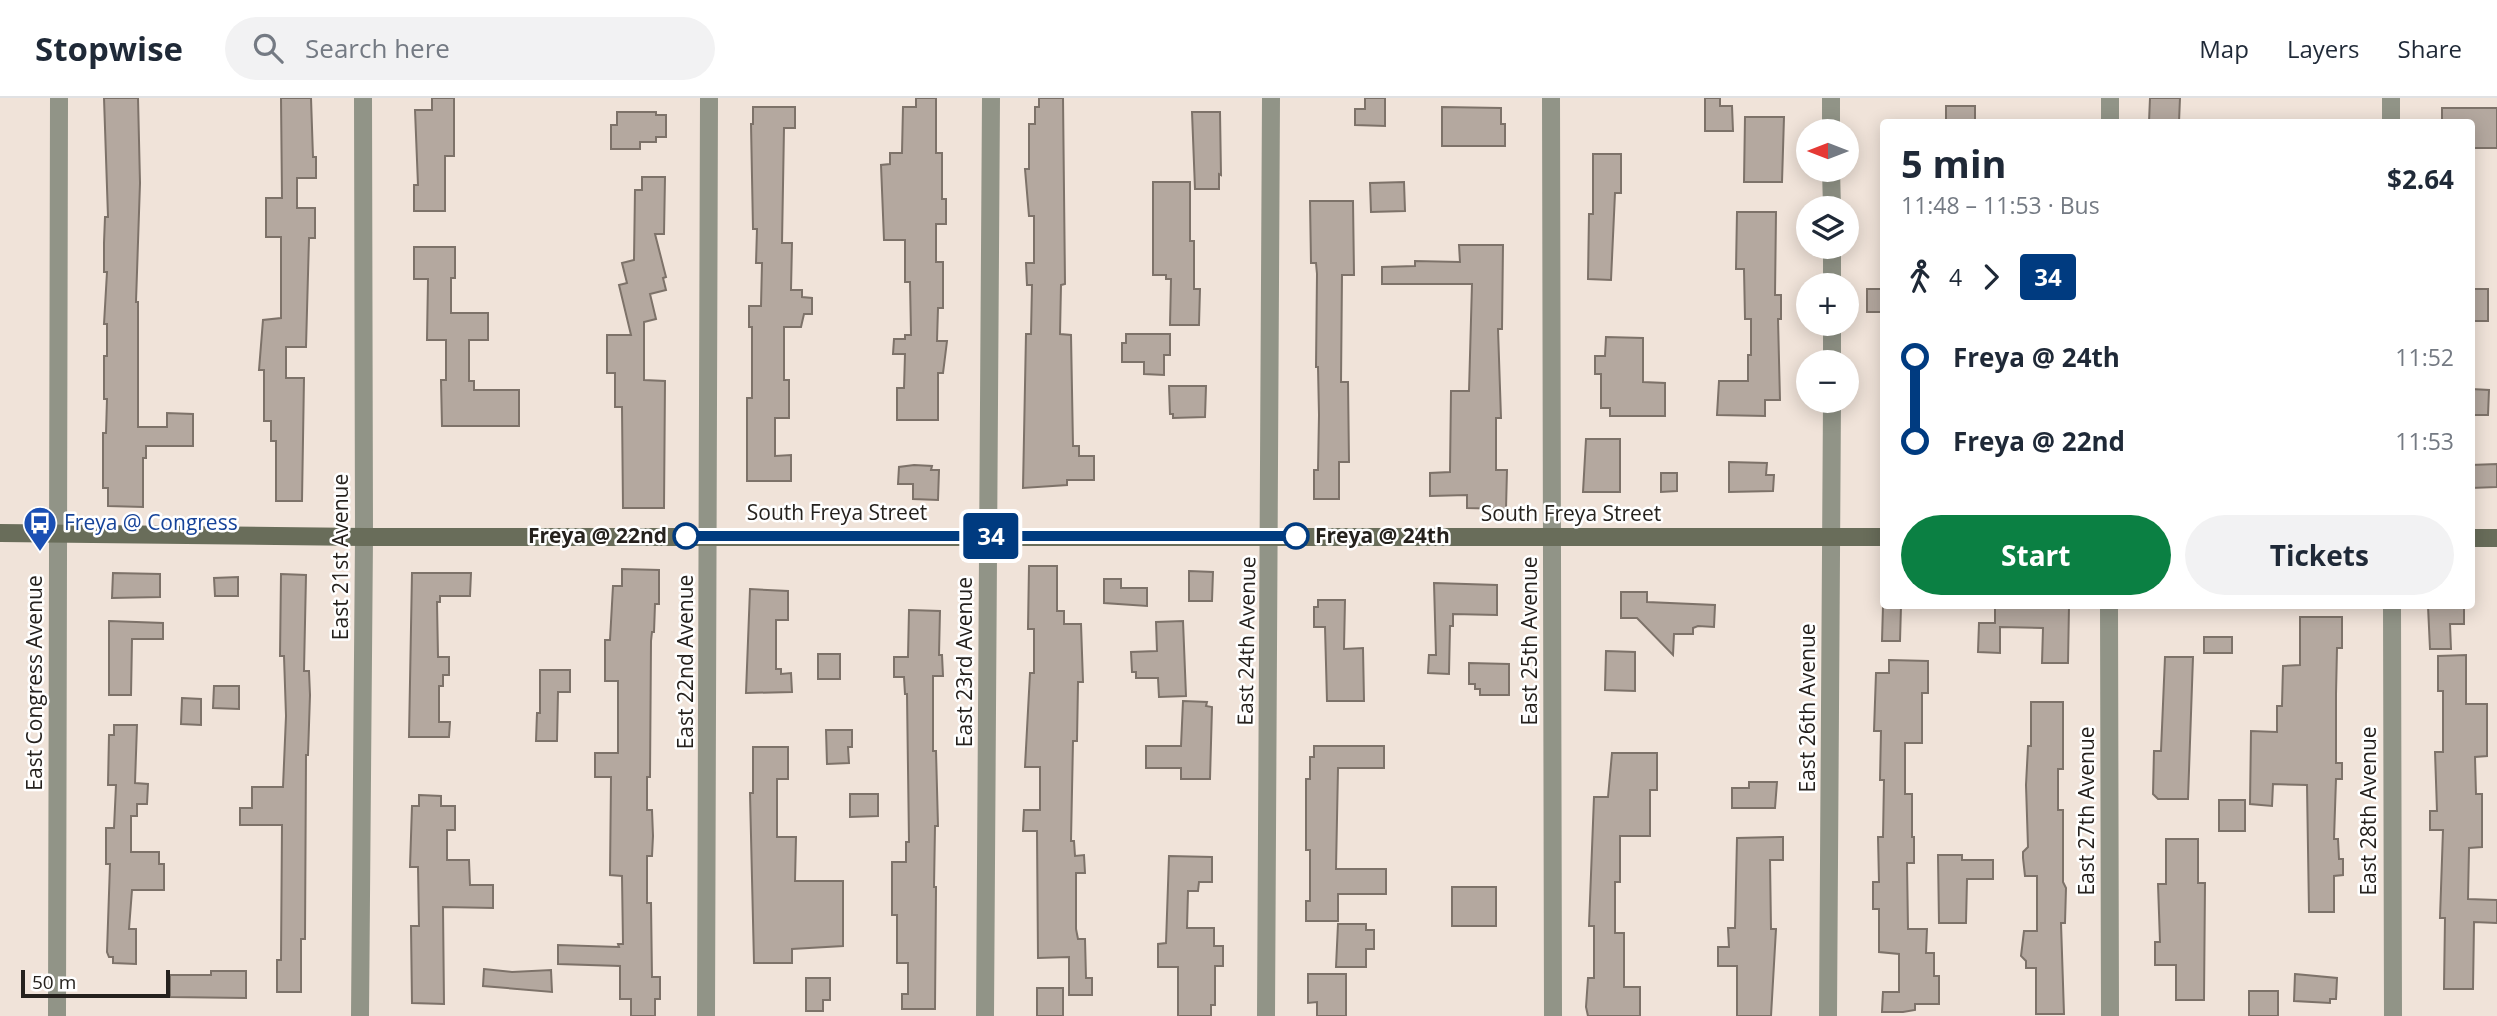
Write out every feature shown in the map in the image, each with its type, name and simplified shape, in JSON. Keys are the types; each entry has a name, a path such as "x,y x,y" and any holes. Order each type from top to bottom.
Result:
{"main road":[{"name":"South Freya Street","path":"0,534 364,537 1880,537"},
{"path":"2475,538 2497,538"}],"street":[{"name":"East Congress Avenue","path":"57,1016 59,98"},
{"name":"East 21st Avenue","path":"359,1016 364,537 363,98"},
{"name":"East 22nd Avenue","path":"706,1016 709,98"},
{"name":"East 23rd Avenue","path":"985,1016 991,98"},
{"name":"East 24th Avenue","path":"1266,1016 1271,98"},
{"name":"East 25th Avenue","path":"1551,98 1553,1016"},
{"path":"1831,98 1831,119"},
{"path":"2110,98 2110,119"},
{"path":"2391,98 2391,119"},
{"name":"East 26th Avenue","path":"1828,1016 1832,413"},
{"name":"East 27th Avenue","path":"2109,609 2110,1016"},
{"name":"East 28th Avenue","path":"2392,609 2393,1016"}],"building":[{"path":"104,98 138,98 138,427 167,427 167,413 193,414 193,446 146,446 146,458 143,458 143,507 108,506 108,488 103,488 103,433 106,433 107,399 104,399 107,272 104,272 104,243 105,217 108,217"},
{"path":"281,98 311,98 313,157 316,157 316,178 297,178 297,208 315,208 315,238 309,238 306,347 286,347 286,378 304,378 302,501 276,501 276,441 271,441 271,421 264,421 264,370 259,370 263,320 281,318 281,237 266,237 266,198 282,198"},
{"path":"432,98 454,98 454,156 445,156 445,211 414,211 414,185 418,185 415,110 432,110"},
{"path":"916,98 936,98 936,153 942,153 942,199 946,199 946,224 936,224 936,262 943,262 943,308 938,308 937,341 947,341 943,373 938,373 938,420 897,420 897,388 904,388 905,354 893,354 894,339 905,339 905,335 911,335 910,282 905,282 905,240 884,240 881,165 890,164 890,153 902,153 903,107 916,107"},
{"path":"1039,98 1063,98 1065,284 1061,285 1060,334 1071,335 1073,446 1079,446 1079,456 1094,456 1094,480 1067,480 1067,485 1023,488 1026,334 1031,334 1032,285 1027,285 1026,263 1034,263 1034,216 1029,216 1025,169 1029,169 1029,124 1035,124 1035,107 1039,107"},
{"path":"1365,98 1385,98 1385,126 1355,125 1355,109 1365,109"},
{"path":"1705,98 1720,98 1720,106 1732,106 1733,131 1705,131"},
{"path":"2150,98 2180,98 2179,119 2149,119"},
{"path":"1946,106 1975,106 1975,119 1946,119"},
{"path":"753,107 795,107 795,128 784,128 782,243 792,243 791,290 802,290 802,297 812,298 812,314 804,314 801,327 784,327 784,380 789,380 789,418 775,418 775,456 791,455 791,481 747,481 747,398 752,398 752,327 749,327 749,306 761,306 762,263 756,263 757,229 753,229"},
{"path":"1442,107 1501,108 1501,124 1505,124 1505,146 1442,146"},
{"path":"2442,108 2497,108 2497,148 2475,148 2475,119 2442,119"},
{"path":"617,112 656,112 656,115 666,115 666,137 656,137 656,142 640,142 640,149 611,149 611,125 617,125"},
{"path":"1192,112 1220,112 1219,189 1195,189"},
{"path":"1745,117 1784,117 1782,182 1744,182"},
{"path":"1593,154 1621,154 1621,193 1615,193 1611,280 1588,279 1589,214 1593,214"},
{"path":"642,177 665,177 664,234 655,234 666,277 663,278 666,290 650,294 656,319 644,322 644,380 665,381 664,508 623,508 622,407 615,407 615,373 607,373 607,335 631,335 619,285 627,283 622,263 634,260 635,190 642,190"},
{"path":"1153,182 1190,182 1190,241 1194,241 1194,289 1200,289 1199,325 1170,325 1171,279 1166,279 1166,275 1153,275"},
{"path":"1404,182 1405,211 1371,212 1370,183"},
{"path":"1310,201 1353,201 1354,275 1342,275 1341,382 1348,382 1349,462 1339,462 1339,499 1314,499 1314,470 1318,470 1319,415 1316,367 1317,274 1316,263 1311,263"},
{"path":"1737,212 1776,212 1775,295 1781,295 1781,319 1778,319 1780,400 1765,400 1765,416 1717,415 1719,381 1748,381 1748,355 1751,355 1751,319 1745,319 1744,269 1736,269"},
{"path":"1459,245 1503,245 1502,329 1498,329 1501,418 1496,418 1496,470 1507,470 1506,509 1467,508 1467,495 1430,496 1430,473 1450,472 1451,391 1469,391 1472,284 1382,284 1382,267 1415,266 1415,261 1460,262"},
{"path":"414,247 455,247 455,278 451,278 451,313 488,313 488,340 469,340 469,381 474,381 474,390 519,390 519,426 442,426 441,380 446,380 446,340 427,340 428,279 414,279"},
{"path":"1867,289 1880,289 1880,312 1867,312"},
{"path":"2475,289 2488,289 2488,321 2475,321"},
{"path":"1126,334 1170,334 1170,355 1164,355 1164,375 1144,374 1144,362 1122,362 1122,343 1126,343"},
{"path":"1606,337 1643,338 1643,382 1665,383 1665,416 1610,416 1610,408 1601,408 1601,374 1595,374 1595,356 1605,356"},
{"path":"1169,386 1206,386 1205,417 1173,418 1173,414 1170,414"},
{"path":"2475,389 2489,390 2488,415 2475,415"},
{"path":"1586,439 1620,439 1620,492 1583,492"},
{"path":"1729,462 1767,463 1766,475 1774,475 1773,491 1729,492"},
{"path":"2497,464 2497,487 2475,488 2475,465"},
{"path":"932,466 931,470 939,470 938,500 913,499 913,484 898,484 899,467"},
{"path":"1661,473 1677,473 1677,491 1661,492"},
{"path":"1029,566 1057,566 1057,611 1064,611 1064,624 1081,624 1083,682 1078,682 1077,741 1073,741 1071,841 1074,841 1075,856 1084,855 1085,873 1076,873 1076,929 1078,939 1085,939 1086,978 1092,978 1092,995 1069,995 1069,957 1038,958 1037,831 1023,831 1024,810 1040,810 1040,767 1025,767 1030,673 1034,673 1034,629 1028,629"},
{"path":"622,569 659,570 659,604 655,604 651,641 650,777 647,777 647,810 652,810 653,836 652,856 647,856 647,903 651,903 652,977 660,977 660,999 655,999 655,1016 631,1016 631,999 620,999 620,966 558,964 558,945 619,947 618,944 623,944 622,876 610,875 611,777 595,777 595,753 618,753 618,681 605,681 605,640 610,640 613,586 622,586"},
{"path":"1189,571 1213,572 1212,601 1189,601"},
{"path":"113,573 160,574 160,597 112,598"},
{"path":"412,573 471,573 470,596 440,596 440,602 437,602 438,657 449,657 449,675 443,675 443,686 439,686 439,722 450,722 449,737 409,737"},
{"path":"281,574 306,575 304,671 309,671 310,695 306,755 305,939 301,939 301,992 277,992 277,960 281,960 282,825 240,825 240,808 252,808 252,787 283,787 286,716 284,656 280,656"},
{"path":"238,577 238,596 215,596 214,578"},
{"path":"1104,579 1121,579 1121,588 1147,588 1147,606 1104,603"},
{"path":"1434,583 1497,585 1497,615 1453,614 1453,626 1450,626 1449,674 1428,673 1429,655 1436,655"},
{"path":"750,589 788,591 788,620 776,620 776,669 781,669 781,674 791,673 792,692 746,693"},
{"path":"1621,592 1647,592 1647,602 1715,605 1714,627 1698,626 1693,628 1693,634 1674,634 1673,655 1637,618 1621,618"},
{"path":"1318,600 1345,600 1344,649 1363,648 1364,701 1327,701 1325,627 1314,627 1314,607 1318,607"},
{"path":"1883,609 1901,609 1900,641 1882,641"},
{"path":"1995,609 2069,609 2068,663 2042,663 2043,628 2000,627 2000,653 1978,652 1979,623 1995,623"},
{"path":"2428,609 2464,609 2464,624 2450,624 2451,649 2430,649"},
{"path":"909,610 940,611 939,655 942,655 943,676 933,676 933,751 936,751 938,826 935,826 934,887 935,1009 902,1009 902,994 908,994 908,963 897,963 897,915 892,915 892,862 906,862 906,842 909,842 907,694 904,677 894,677 894,657 908,657"},
{"path":"2300,617 2342,617 2342,648 2337,648 2336,763 2342,763 2342,779 2336,779 2334,839 2338,839 2339,859 2343,859 2343,875 2334,876 2334,912 2309,912 2307,785 2273,784 2272,806 2250,804 2251,731 2277,732 2277,706 2282,706 2283,666 2300,665"},
{"path":"109,621 163,623 163,639 132,639 131,695 109,695"},
{"path":"1183,621 1186,696 1159,697 1158,678 1136,678 1136,672 1132,672 1131,652 1157,651 1156,622"},
{"path":"2204,637 2232,637 2232,653 2204,653"},
{"path":"1606,651 1635,652 1635,691 1605,690"},
{"path":"818,654 840,654 840,679 818,679"},
{"path":"2466,655 2466,704 2487,704 2487,756 2475,757 2476,794 2482,794 2482,847 2469,848 2468,899 2497,900 2497,923 2474,922 2473,989 2444,989 2445,918 2440,918 2443,830 2430,830 2430,811 2437,811 2435,752 2443,752 2443,691 2438,691 2438,656"},
{"path":"2165,657 2193,657 2188,799 2158,799 2153,794 2154,751 2161,751"},
{"path":"1889,660 1928,661 1928,693 1922,693 1922,743 1905,743 1905,794 1912,794 1914,837 1914,863 1907,863 1908,929 1927,929 1926,953 1934,953 1934,976 1939,976 1939,1004 1915,1004 1915,1010 1903,1012 1882,1012 1883,992 1899,992 1899,954 1879,952 1879,909 1873,909 1873,882 1879,882 1878,837 1883,837 1884,780 1880,780 1881,731 1874,731 1876,673 1889,673"},
{"path":"1469,663 1509,664 1509,695 1480,695 1480,689 1475,689 1475,684 1469,684"},
{"path":"540,670 570,670 570,692 558,692 557,741 536,741 537,713 540,713"},
{"path":"214,686 239,686 239,709 213,708"},
{"path":"182,698 201,699 201,725 181,724"},
{"path":"1183,701 1207,702 1206,706 1212,707 1210,779 1181,779 1181,768 1146,768 1146,746 1181,746"},
{"path":"2031,702 2063,702 2063,769 2058,769 2058,810 2063,810 2063,882 2066,888 2065,923 2061,923 2064,1014 2036,1014 2036,968 2026,968 2026,961 2021,956 2024,931 2037,931 2037,876 2025,876 2023,858 2023,852 2028,847 2026,785 2028,746 2031,746"},
{"path":"114,725 137,725 135,783 148,784 147,804 137,804 137,816 131,816 131,852 159,852 159,864 164,864 164,890 132,890 129,929 136,929 136,964 113,963 113,957 109,957 107,952 110,864 106,864 106,828 114,828 116,785 108,785 109,735 114,735"},
{"path":"826,730 852,730 852,747 848,747 849,763 827,764"},
{"path":"1314,746 1384,746 1384,768 1338,768 1336,869 1386,869 1386,894 1338,894 1338,921 1306,921 1306,901 1310,901 1310,850 1306,850 1306,779 1310,779 1310,757 1314,757"},
{"path":"753,747 788,747 788,779 777,779 777,837 796,837 795,881 843,881 843,946 792,949 792,963 754,963 750,793 753,793"},
{"path":"1612,753 1657,753 1657,790 1650,790 1650,836 1620,836 1620,882 1615,882 1615,933 1624,933 1624,987 1640,987 1640,1016 1588,1016 1586,1007 1588,978 1594,978 1594,926 1589,926 1594,797 1608,797"},
{"path":"1749,782 1777,782 1775,808 1732,808 1732,788 1749,788"},
{"path":"850,794 878,794 878,816 850,817"},
{"path":"419,795 441,796 441,806 455,806 455,830 447,830 447,860 469,860 470,885 493,885 493,908 443,907 444,1004 412,1003 411,926 419,926 418,867 410,867 412,806 419,806"},
{"path":"2219,800 2245,800 2245,831 2219,831"},
{"path":"1783,837 1783,860 1770,860 1771,929 1776,929 1771,1016 1737,1016 1737,966 1718,966 1718,947 1729,947 1728,928 1735,928 1737,838"},
{"path":"2166,839 2198,839 2198,883 2205,883 2204,1000 2176,1000 2176,965 2155,965 2155,942 2160,942 2158,884 2166,884"},
{"path":"1938,855 1962,855 1962,860 1993,860 1993,879 1967,879 1966,923 1939,923"},
{"path":"1169,856 1212,857 1212,882 1199,882 1198,891 1188,891 1187,928 1214,928 1214,946 1223,946 1223,966 1215,966 1215,1005 1211,1005 1211,1016 1178,1016 1178,967 1158,967 1158,944 1166,943"},
{"path":"1452,887 1496,887 1496,926 1452,926"},
{"path":"1338,924 1366,924 1366,930 1374,930 1374,949 1366,949 1366,967 1336,967"},
{"path":"484,969 512,972 551,970 552,992 483,986"},
{"path":"211,971 246,971 246,998 170,997 170,975 211,975"},
{"path":"1308,974 1346,974 1346,1016 1317,1016 1317,1002 1308,1003"},
{"path":"2295,974 2337,978 2336,999 2330,999 2330,1003 2294,1001"},
{"path":"806,978 830,978 830,1000 823,1000 823,1011 806,1011"},
{"path":"1037,988 1063,988 1063,1016 1037,1016"},
{"path":"2249,991 2278,991 2278,1016 2249,1016"}],"bus line":[{"name":"34","path":"686,536 1296,536"}],"place":[{"name":"Freya @ 22nd","path":"686,536"},
{"name":"Freya @ 24th","path":"1296,536"},
{"name":"Freya @ Congress","path":"40,553"}]}
